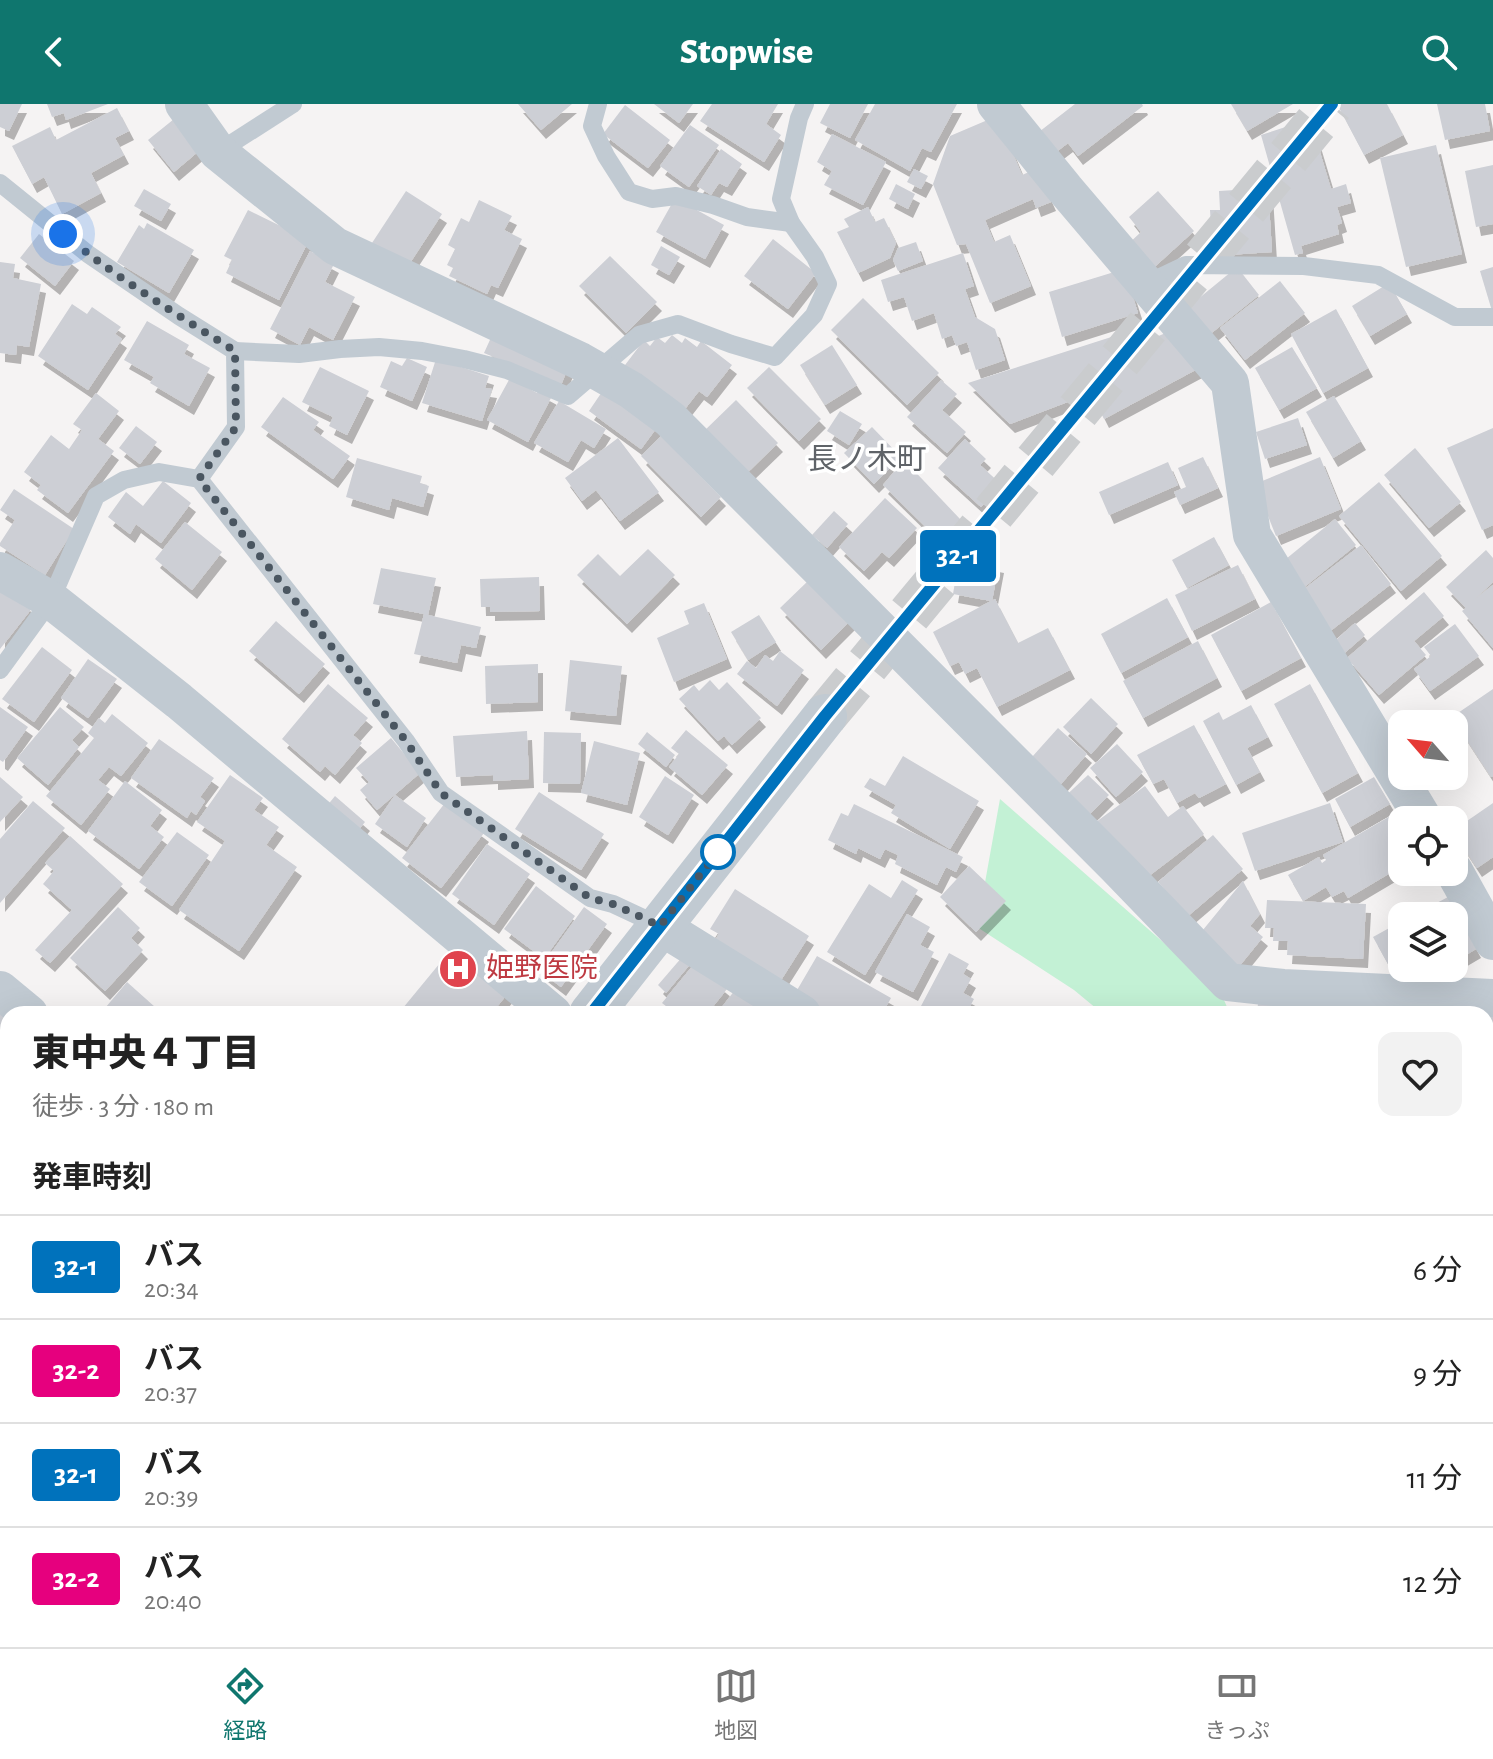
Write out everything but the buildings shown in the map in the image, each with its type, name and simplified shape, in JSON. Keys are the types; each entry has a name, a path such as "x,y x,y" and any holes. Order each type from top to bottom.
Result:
{"street":[{"path":"184,104 218,152 335,246 599,371 670,419 1228,982 1283,988 1493,998"},
{"path":"996,104 1230,383 1252,535 1416,806"},
{"path":"0,571 51,600 179,701 543,1006"},
{"path":"597,1006 825,716"},
{"path":"1462,886 1493,941"},
{"path":"660,926 789,1006"},
{"path":"0,990 19,1006"}],"lane":[{"path":"218,152 293,104"},
{"path":"598,104 592,126 606,156 629,192 652,199 676,196 747,217 791,223"},
{"path":"0,183 88,254 235,351 299,354 379,347 422,351 507,370 568,396 639,335 678,324 775,357 814,315 828,284 815,257 791,223 781,199 805,104"},
{"path":"1146,284 1186,265 1304,266 1378,275 1455,317 1493,317"},
{"path":"199,479 236,427 235,351"},
{"path":"0,670 51,600 96,496 124,480 159,472 199,479 406,741 441,793 590,898 613,904 660,926"}],"green space":[{"path":"1000,799 1221,993 1227,1006 1093,1006 977,927"}],"tunnel":[{"path":"825,716 1332,104"}],"bus line":[{"name":"32-1","path":"597,1006 825,716 1332,104"}],"place":[{"name":"姫野医院","path":"458,969"}],"district":[{"name":"長ノ木町","path":"867,460"}],"route":[{"path":"63,234 179,316 235,351 236,427 199,479 406,741 441,793 590,898 613,904 660,926 718,852"}]}
